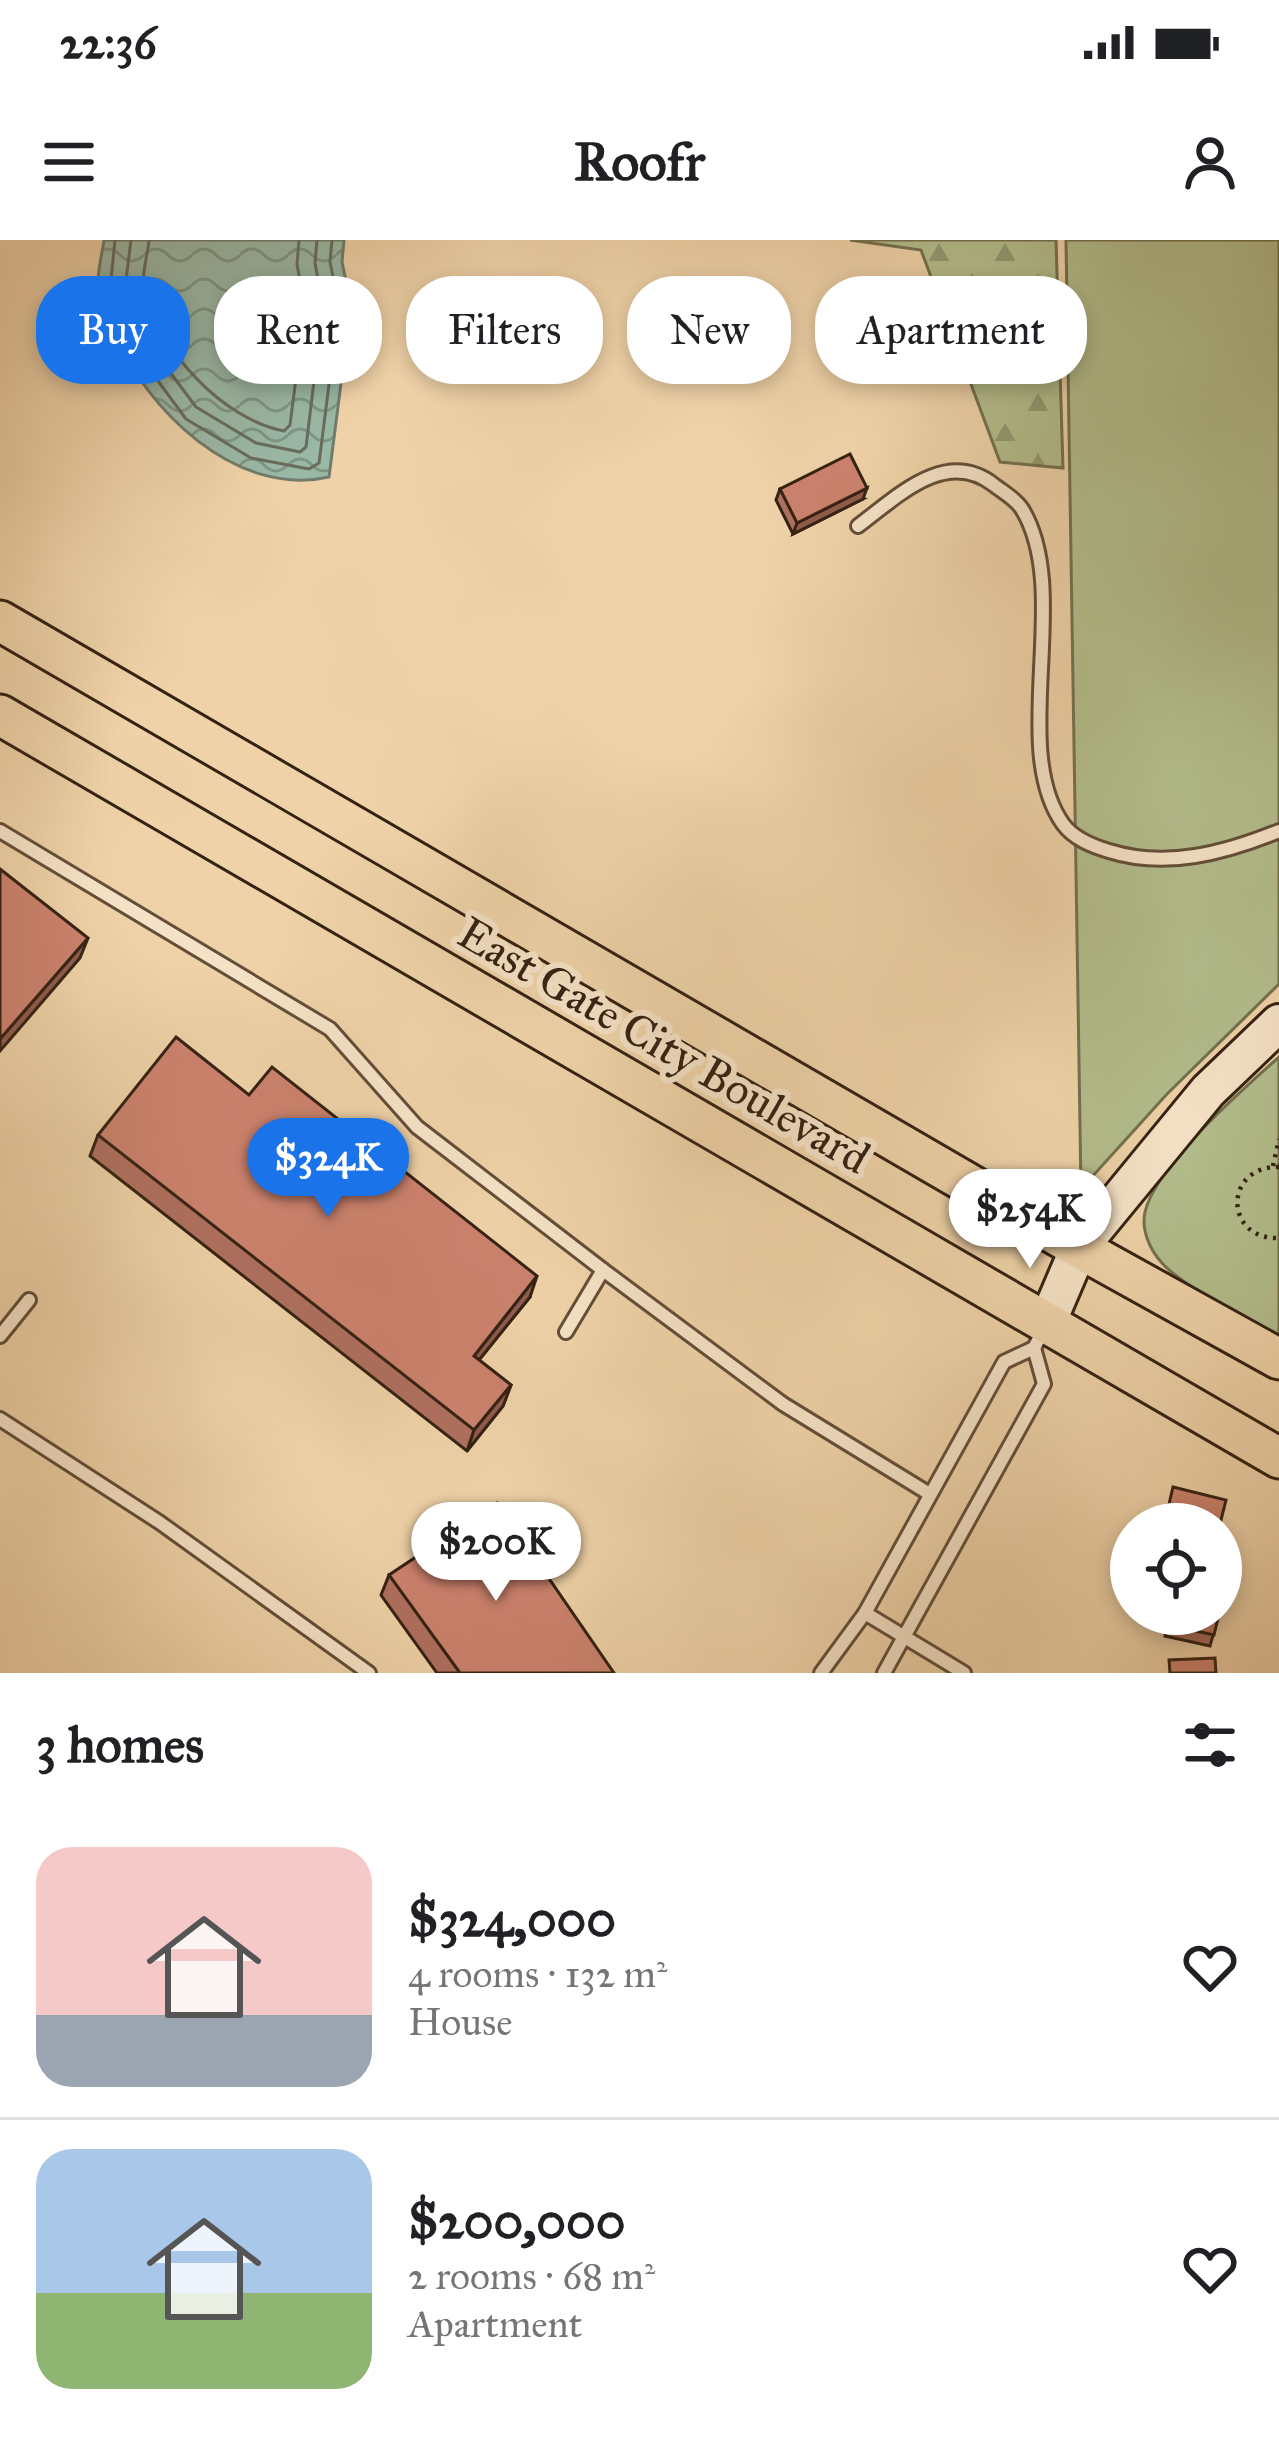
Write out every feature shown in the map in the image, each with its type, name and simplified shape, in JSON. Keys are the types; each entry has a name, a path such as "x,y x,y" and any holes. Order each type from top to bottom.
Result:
{"main road":[{"name":"East Gate City Boulevard","path":"0,621 1079,1248 1279,1359"},
{"name":"East Gate City Boulevard","path":"0,715 1040,1336 1279,1458"},
{"path":"1040,1336 1079,1248 1208,1091 1279,1023"}],"lane":[{"path":"858,526 923,478 957,469 984,477 1020,505 1037,543 1042,584 1041,739 1048,793 1064,826 1088,844 1126,856 1167,860 1209,854 1279,831"},
{"path":"0,831 330,1030 417,1127 784,1404 928,1493"},
{"path":"566,1332 603,1270"},
{"path":"0,1336 29,1300"},
{"path":"821,1673 865,1612 1004,1362 1040,1336"},
{"path":"884,1673 1044,1384 1040,1336"},
{"path":"0,1419 159,1522 370,1673"},
{"path":"865,1612 964,1673"}],"path":[{"path":"1279,1139 1276,1167 1250,1174 1237,1207 1258,1236 1279,1238"}],"green space":[{"path":"850,240 1056,240 1057,276 931,276 921,250"},
{"path":"1066,240 1279,240 1279,984 1167,1094 1081,1189 1068,384 1087,384 1087,276 1067,276"},
{"path":"971,384 1060,384 1063,468 1000,462"},
{"path":"1279,1057 1279,1340 1171,1272 1150,1246 1144,1219 1152,1193 1182,1151"}],"water":[{"path":"104,240 344,240 345,276 214,276 214,384 341,384 329,477 294,480 228,461 198,441 148,390 144,384 190,384 190,276 99,276"}],"building":[{"path":"850,454 867,488 797,523 780,489"},
{"path":"0,869 88,938 0,1039"},
{"path":"176,1037 249,1095 272,1067 537,1276 474,1356 511,1385 474,1430 98,1135"},
{"path":"1173,1487 1226,1500 1225,1503 1169,1503"},
{"path":"497,1503 614,1673 460,1673 389,1575"},
{"path":"1215,1658 1216,1673 1170,1673 1169,1660"}]}
